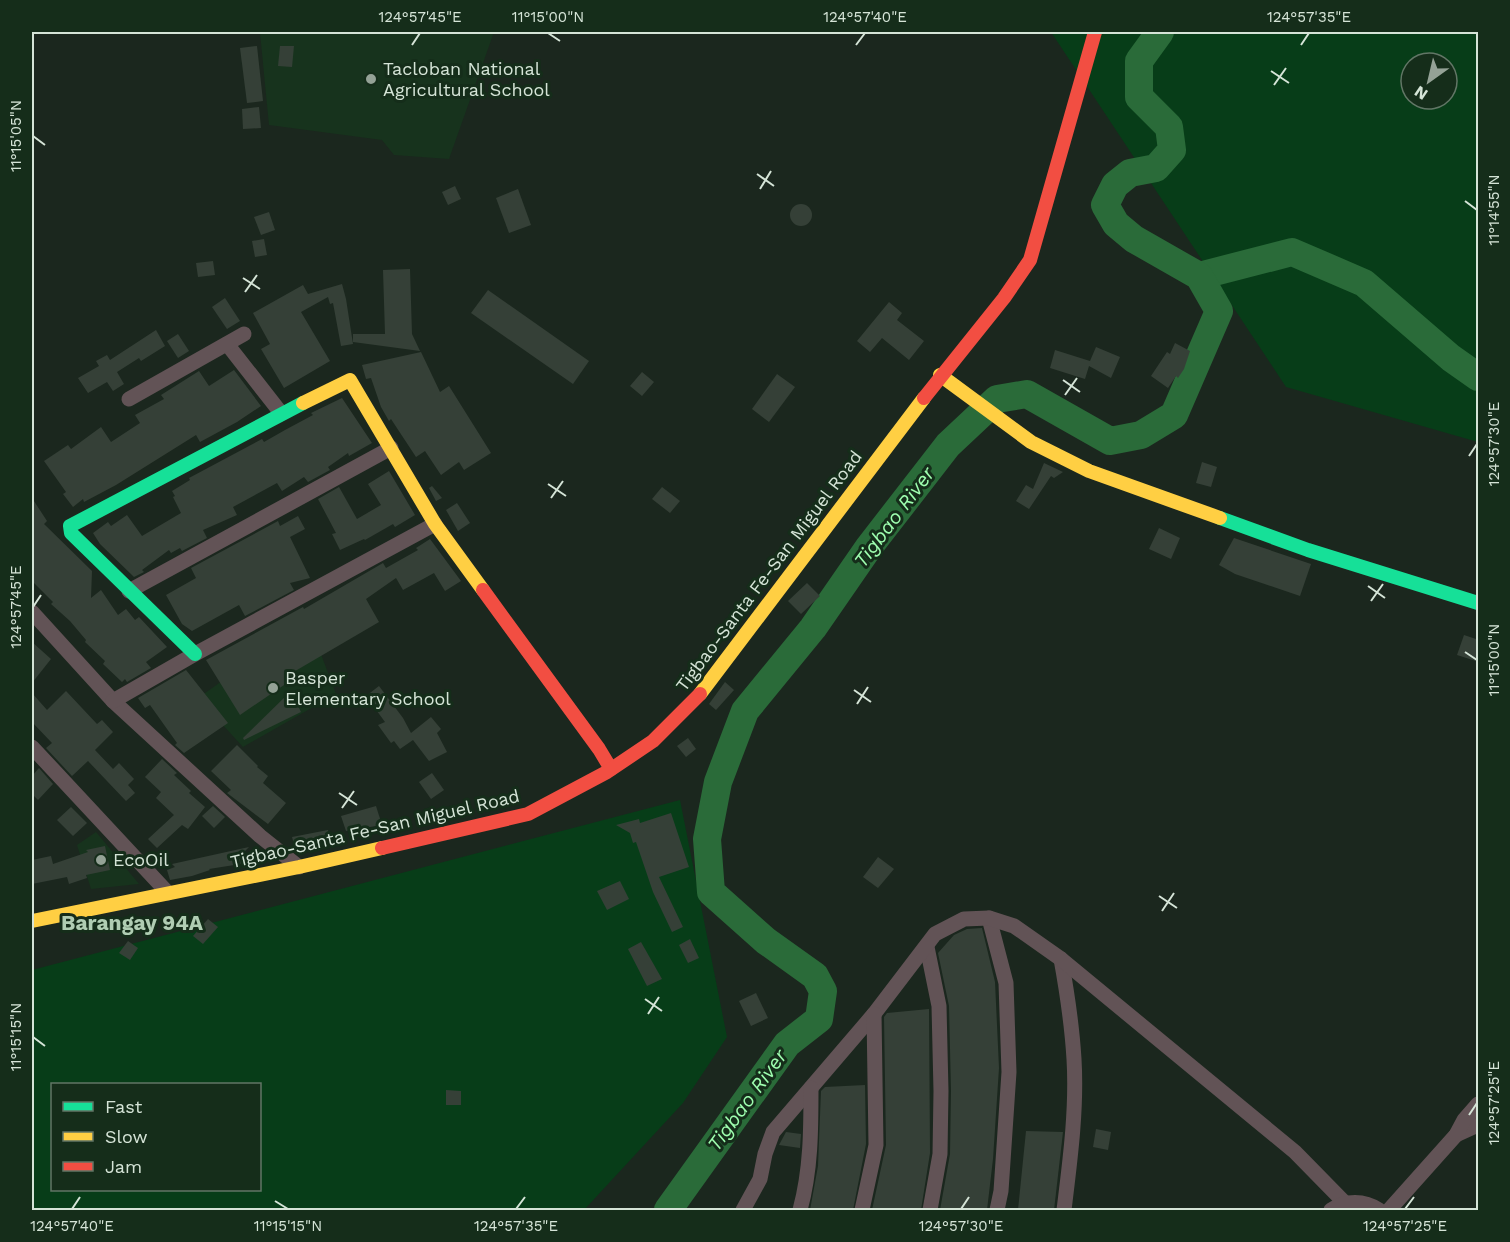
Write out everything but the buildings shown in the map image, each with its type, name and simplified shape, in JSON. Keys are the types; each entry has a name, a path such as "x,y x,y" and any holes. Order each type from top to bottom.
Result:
{"street":[{"name":"Tigbao-Santa Fe-San Miguel Road","path":"32,921 299,867 528,814 611,769 653,741 695,701 940,375 1012,290 1030,260 1095,32"},
{"path":"129,399 244,334"},
{"path":"227,344 281,413"},
{"path":"940,375 1031,442 1089,471 1308,550 1479,603"},
{"path":"195,654 71,533 70,526 281,413 350,380 435,524 599,749 611,769"},
{"path":"129,591 391,448"},
{"path":"113,700 435,524"},
{"path":"32,612 113,700 260,836 299,867"},
{"path":"32,747 168,893"},
{"path":"989,918 1006,983 1009,1072 1001,1191 996,1210"},
{"path":"743,1210 760,1179 765,1154 773,1132 874,1014 935,934 964,919 989,918 1014,926 1061,959 1295,1152 1338,1207 1367,1204 1379,1210"},
{"path":"927,947 939,1006 941,1081 940,1154 930,1210"},
{"path":"1061,959 1069,1004 1074,1062 1073,1120 1064,1210"},
{"path":"862,1210 876,1145 874,1014"},
{"path":"800,1210 807,1185 811,1136 811,1088"},
{"path":"1389,1210 1456,1136 1464,1120 1479,1104"},
{"path":"1456,1136 1479,1125"}],"shaded area":[{"name":"Tacloban National Agricultural School","path":"235,32 494,32 449,159 394,155 382,140 269,125 260,33"},
{"path":"1051,32 1478,32 1478,442 1286,387"},
{"name":"Basper Elementary School","path":"313,633 336,694 243,747 198,698 222,681"},
{"path":"680,800 727,1037 683,1103 584,1210 32,1210 32,970"},
{"path":"96,832 139,884 91,889 77,845"}],"waterway":[{"name":"Tigbao River","path":"668,1210 787,1044 819,1019 823,991 815,976 766,941 711,892 707,839 718,782 745,711 813,628 869,547 948,445 997,399 1027,394 1110,441 1141,435 1174,415 1219,311 1199,276 1134,239 1116,224 1105,205 1115,185 1130,173 1156,168 1172,150 1169,127 1139,97 1139,61 1160,32"},
{"path":"1199,276 1292,252 1364,283 1451,358 1478,377"}],"traffic: fast":[{"path":"195,654 71,533 70,526 303,403"},
{"path":"1220,518 1308,550 1478,603"}],"traffic: slow":[{"path":"940,375 1031,442 1089,471 1220,518"},
{"path":"303,403 350,380 435,524 483,590"},
{"path":"700,694 924,398"},
{"path":"32,921 382,848"}],"traffic: jam":[{"path":"924,398 1004,298 1030,260 1095,32"},
{"path":"483,590 599,749 611,769"},
{"path":"382,848 528,814 607,772 653,741 700,694"}],"place":[{"name":"Tacloban National Agricultural School","path":"371,79"},
{"name":"Basper Elementary School","path":"273,688"},
{"name":"EcoOil","path":"101,860"}],"district":[{"name":"Barangay 94A","path":"132,923"}]}
